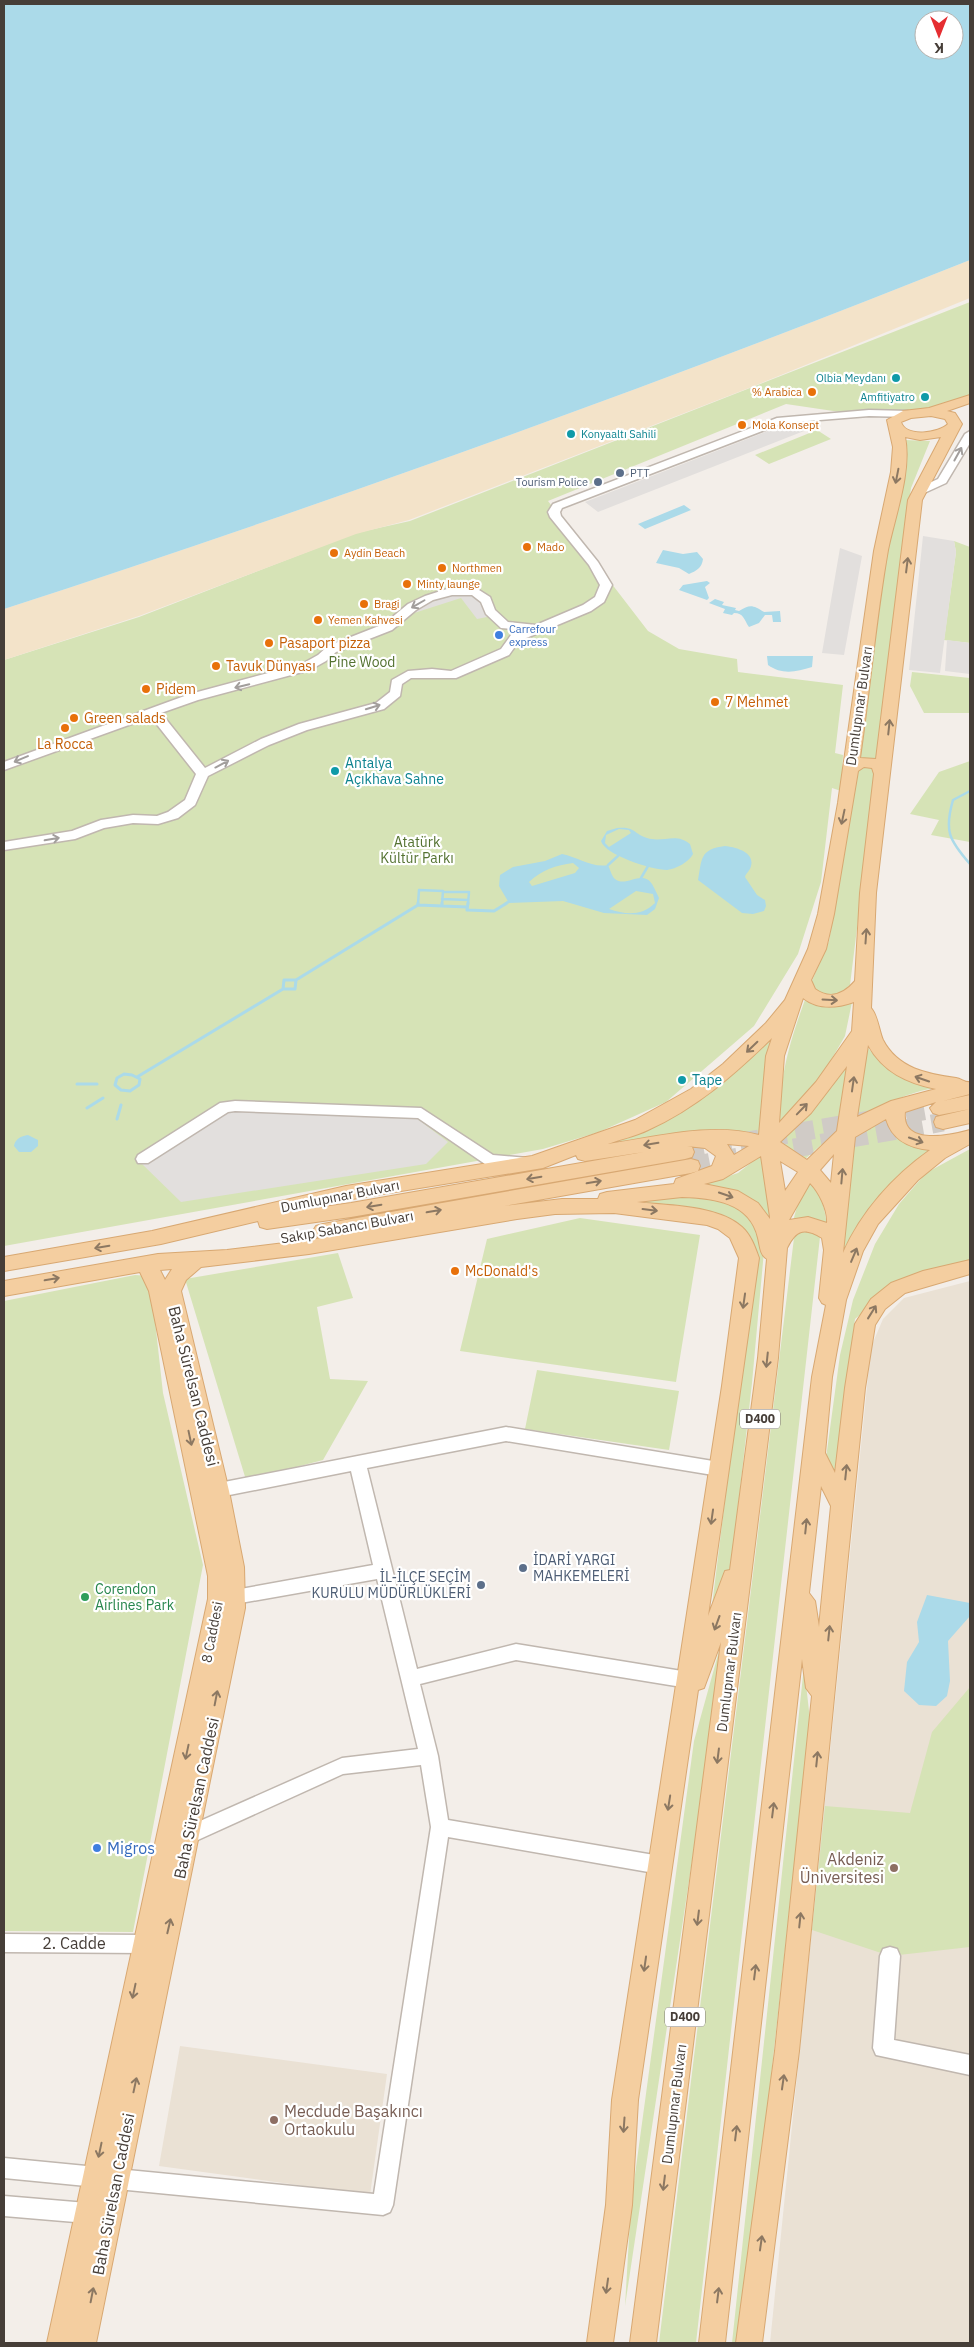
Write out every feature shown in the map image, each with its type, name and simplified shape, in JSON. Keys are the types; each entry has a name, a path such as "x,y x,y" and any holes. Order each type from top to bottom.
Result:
{"main road":[{"path":"954,426 940,434 924,436 907,434 895,427 893,422 895,418 908,414 931,412 970,399"},
{"path":"712,2343 814,1453 846,1132 861,1031 868,893 915,500 954,426 970,405"},
{"path":"931,412 950,416 954,426"},
{"name":"Dumlupınar Bulvarı","path":"643,2343 768,1358 780,1217 768,1144 775,1056 792,1003 817,949 826,914 851,769 881,551 898,472 900,438 895,427"},
{"path":"851,769 861,762 870,762 878,765 883,775"},
{"path":"802,981 803,988 810,996 825,1000 838,1000 849,997 862,984"},
{"path":"862,984 868,1024 876,1047 889,1060 902,1071 925,1080 938,1084 970,1087"},
{"path":"532,1163 642,1124 697,1094 730,1069 772,1027 792,1003"},
{"path":"661,1191 716,1174 745,1160 768,1144 831,1077 861,1031"},
{"path":"780,1217 790,1198 825,1149 846,1132 897,1106 970,1087"},
{"path":"970,1102 941,1115 970,1116"},
{"path":"897,1106 894,1114 895,1121 902,1133 912,1140 923,1143 965,1139"},
{"path":"4,1264 150,1239 351,1210 689,1152 741,1137 768,1144 809,1170 820,1181 829,1195 838,1220"},
{"path":"822,1369 836,1304 866,1226 904,1182 931,1156 965,1139"},
{"path":"532,1163 689,1152 707,1141 723,1150 726,1156 722,1168 716,1174"},
{"name":"Sakıp Sabancı Bulvarı","path":"4,1288 145,1263 689,1152"},
{"name":"Dumlupınar Bulvarı","path":"150,1239 346,1193 532,1163"},
{"path":"145,1263 194,1262 661,1191 711,1191 736,1199 749,1206 762,1220 768,1232 773,1294"},
{"path":"550,1207 614,1206 709,1218 732,1229 742,1239 749,1258 748,1276 625,2100 619,2205 600,2343"},
{"path":"778,1245 781,1234 790,1227 803,1224 822,1228 831,1234 834,1253"},
{"name":"Baha Sürelsan Caddesi","path":"60,2343 87,2213 105,2177 189,1835 234,1597 233,1567 210,1492 171,1291 172,1280 178,1273 194,1262"},
{"name":"8 Caddesi","path":"144,1944 170,1838 219,1599 219,1576 210,1492 154,1276 145,1263"},
{"path":"749,2343 787,2051 842,1506 855,1388 865,1324 878,1304 898,1288 923,1278 970,1266"},
{"path":"814,1453 842,1506"},
{"path":"682,1720 745,1544"},
{"path":"800,1574 821,1716"},
{"name":"Baha Sürelsan Caddesi","path":"83,2343 105,2177 144,1944"}],"street":[{"path":"4,846 75,834 101,824 133,819 158,820 172,814 190,802 203,774 265,742 303,727 380,706 396,693 396,683 408,675 432,673 452,675 506,652 515,638 587,608 600,599 606,585 594,564 563,524 567,508 579,498 782,420 845,415 908,414"},
{"path":"845,415 864,417 895,427"},
{"path":"918,492 942,481 970,434"},
{"path":"4,766 194,697 306,667 322,658 332,649 388,627 412,607 429,598 452,591 475,592 486,600 490,611 515,638"},
{"path":"505,625 536,628"},
{"path":"154,712 203,774"},
{"path":"143,1159 225,1107 235,1106 421,1113 452,1136 490,1160 532,1163"},
{"path":"210,1492 506,1434 719,1469"},
{"path":"4,2168 383,2205 440,1827 429,1756 357,1463"},
{"path":"234,1597 384,1570"},
{"path":"409,1679 516,1652 688,1680"},
{"path":"189,1835 342,1766 429,1756"},
{"path":"440,1827 660,1865"},
{"name":"2. Cadde","path":"4,1944 144,1944"},
{"path":"890,1956 883,2048 970,2066"},
{"path":"4,2206 87,2213"}],"shaded area":[{"path":"791,422 804,431 598,512 585,502"},
{"path":"923,536 954,541 956,552 940,673 909,670"},
{"path":"840,548 862,556 844,655 822,653"},
{"path":"458,593 471,594 479,600 487,617 477,619 461,598 411,614 411,609"},
{"path":"947,640 970,643 970,674 945,671"},
{"path":"225,1110 411,1114 448,1142 426,1164 181,1202 141,1163"},
{"name":"Akdeniz Üniversitesi","path":"970,1281 970,2343 770,2343 871,1347 883,1319 904,1298"},
{"name":"Mecdude Başakıncı Ortaokulu","path":"180,2046 387,2074 370,2195 159,2166"}],"green space":[{"name":"Atatürk Kültür Parkı","path":"970,302 970,396 940,408 911,411 840,412 786,404 548,501 648,631 679,649 737,659 738,672 843,685 835,753 843,755 841,791 832,788 821,882 798,954 754,1026 666,1102 599,1132 543,1149 4,1246 4,660 139,617 356,533 410,521"},
{"path":"817,430 831,439 769,464 755,455"},
{"path":"904,440 930,441 911,488 889,657 879,760 856,757"},
{"path":"954,541 970,547 970,643 944,640 956,552"},
{"path":"912,672 970,678 970,713 924,713 910,686"},
{"path":"970,761 970,842 931,835 939,820 910,814 939,772"},
{"path":"870,766 876,774 850,985 841,993 830,996 814,990 812,981 829,941 857,768"},
{"path":"806,997 823,1007 839,1006 852,1002 845,1036 813,1091 780,1127 781,1092 786,1060"},
{"path":"777,1028 763,1137 596,1149 650,1128"},
{"path":"863,1041 879,1060 896,1073 939,1087 896,1099 857,1120"},
{"path":"847,1062 840,1128 804,1160 776,1144 832,1087"},
{"path":"888,1115 894,1131 904,1142 918,1147 935,1147 842,1271 851,1141 864,1129"},
{"path":"970,1149 970,1260 904,1278 855,1319 835,1475 826,1458 840,1355 853,1300 875,1244 899,1204 926,1173"},
{"path":"767,1150 773,1192 770,1227 702,1185 738,1173"},
{"path":"808,1183 820,1197 827,1226 814,1218 793,1221 798,1203"},
{"path":"681,1193 735,1204 752,1217 764,1251 752,1383 732,1561 709,1630 756,1249 751,1237 738,1226 620,1202"},
{"path":"580,1218 700,1235 676,1382 460,1351 487,1239"},
{"path":"797,1233 815,1233 820,1237 696,2343 659,2343 794,1238"},
{"path":"338,1253 353,1298 317,1307 330,1379 368,1381 323,1460 246,1480 185,1279"},
{"path":"135,1275 150,1276 163,1393 203,1565 133,1932 4,1931 4,1301"},
{"path":"537,1370 679,1391 669,1450 525,1429"},
{"path":"729,1615 625,2306 631,2204 694,1741"},
{"path":"804,1666 810,1720 742,2343 732,2343"},
{"path":"970,1687 970,1947 890,1956 812,1930 825,1806 910,1813 932,1732"}],"sand":[{"name":"Konyaaltı Sahili","path":"970,260 970,298 749,388 409,520 356,534 139,616 4,660 4,609 247,528 490,442 731,353"}],"water":[{"path":"4,4 970,4 970,260 731,353 490,442 126,569 4,609"},
{"path":"684,505 691,510 645,529 638,524"},
{"path":"663,550 683,554 697,552 703,559 698,569 689,574 679,568 656,563"},
{"path":"707,581 710,583 705,587 709,598 707,600 679,590 683,585"},
{"path":"715,599 724,602 722,605 736,608 735,610 739,611 751,606 764,612 780,611 781,622 773,622 772,615 765,615 759,623 749,627 740,614 723,613 725,609 709,603"},
{"path":"767,656 813,656 812,667 795,671 779,670 768,665"},
{"path":"617,828 627,828 647,838 680,839 690,844 693,854 682,865 674,868 667,870 651,867 630,861 604,846 601,841 607,831","holes":["619,829 629,830 631,833 609,847 605,843 606,835"]},
{"path":"725,846 739,849 750,857 751,866 745,877 757,895 765,900 766,906 764,911 753,914 742,913 698,880 701,861 706,853"},
{"path":"562,854 568,855 590,864 608,865 614,878 619,881 644,878 652,884 659,898 655,909 647,915 604,913 563,901 509,903 499,886 500,875 513,867 545,861","holes":["573,863 579,868 575,873 532,886 529,882 539,874 550,869","636,891 653,894 655,903 645,910 634,913 609,909"]},
{"path":"28,1135 38,1140 38,1146 31,1152 19,1152 14,1146 16,1141"},
{"path":"927,1595 970,1603 970,1616 948,1641 950,1681 947,1696 936,1706 919,1705 904,1691 907,1662 919,1642 917,1622"}],"waterway":[{"path":"970,791 953,800 949,820 950,835 957,848 970,864"},
{"path":"608,865 618,856"},
{"path":"641,878 648,866"},
{"path":"418,904 419,890 443,891 442,899"},
{"path":"443,892 469,892 468,904"},
{"path":"442,899 442,904"},
{"path":"442,899 468,900"},
{"path":"468,903 467,910 494,911 507,903"},
{"path":"296,980 418,905"},
{"path":"418,905 442,906"},
{"path":"442,906 467,907"},
{"path":"283,989 284,980 296,980"},
{"path":"283,989 295,989 296,980"},
{"path":"137,1077 283,989"},
{"path":"124,1074 140,1079 139,1085 130,1091 121,1090 115,1085 117,1078 124,1074"},
{"path":"77,1084 97,1084"},
{"path":"87,1108 103,1098"},
{"path":"117,1119 121,1105"}],"tunnel":[{"path":"685,1152 939,1108"},
{"path":"766,1153 943,1122"},
{"path":"691,1166 739,1157"}],"place":[{"name":"Olbia Meydanı","path":"896,378"},
{"name":"% Arabica","path":"812,392"},
{"name":"Amfitiyatro","path":"925,397"},
{"name":"Mola Konsept","path":"742,425"},
{"name":"Konyaaltı Sahili","path":"571,434"},
{"name":"PTT","path":"620,473"},
{"name":"Tourism Police","path":"598,482"},
{"name":"Mado","path":"527,547"},
{"name":"Aydin Beach","path":"334,553"},
{"name":"Northmen","path":"442,568"},
{"name":"Minty launge","path":"407,584"},
{"name":"Bragi","path":"364,604"},
{"name":"Yemen Kahvesi","path":"318,620"},
{"name":"Carrefour express","path":"499,635"},
{"name":"Pasaport pizza","path":"269,643"},
{"name":"Tavuk Dünyası","path":"216,666"},
{"name":"Pidem","path":"146,689"},
{"name":"7 Mehmet","path":"715,702"},
{"name":"Green salads","path":"74,718"},
{"name":"La Rocca","path":"65,728"},
{"name":"Antalya Açıkhava Sahne","path":"335,771"},
{"name":"Tape","path":"682,1080"},
{"name":"McDonald's","path":"455,1271"},
{"name":"İDARİ YARGI MAHKEMELERİ","path":"523,1568"},
{"name":"İL-İLÇE SEÇİM KURULU MÜDÜRLÜKLERİ","path":"481,1585"},
{"name":"Corendon Airlines Park","path":"85,1597"},
{"name":"Migros","path":"97,1848"},
{"name":"Akdeniz Üniversitesi","path":"894,1868"},
{"name":"Mecdude Başakıncı Ortaokulu","path":"274,2120"}],"park label":[{"name":"Pine Wood","path":"362,662"}]}
